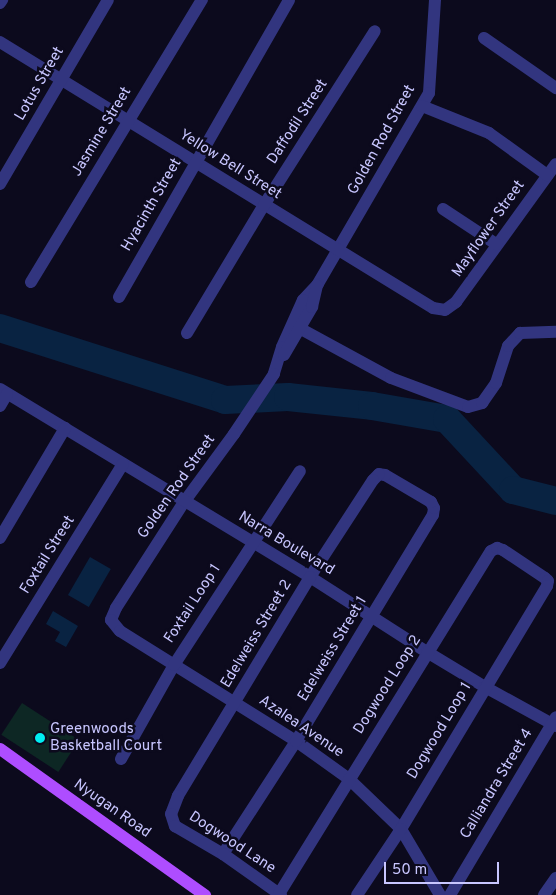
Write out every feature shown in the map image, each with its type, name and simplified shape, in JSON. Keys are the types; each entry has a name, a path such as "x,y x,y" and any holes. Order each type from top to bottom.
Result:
{"main road":[{"name":"Nyugan Road","path":"0,750 205,895"}],"street":[{"name":"Lotus Street","path":"0,184 108,0"},
{"name":"Jasmine Street","path":"31,282 202,0"},
{"name":"Hyacinth Street","path":"118,297 289,0"},
{"name":"Golden Rod Street","path":"275,369 303,300 318,284 429,94 435,0"},
{"name":"Daffodil Street","path":"187,333 264,206 375,32"},
{"path":"484,38 556,88"},
{"name":"Yellow Bell Street","path":"0,42 264,206 433,308 445,310"},
{"path":"422,106 489,133 547,175"},
{"name":"Mayflower Street","path":"445,310 456,302 496,244 556,164"},
{"path":"443,209 496,244"},
{"name":"Golden Rod Street","path":"111,620 116,608 184,502 234,434 275,369 290,350 312,307 318,284"},
{"path":"301,329 391,378 468,407 482,403 496,382 508,346 520,333 556,332"},
{"path":"0,406 4,392"},
{"name":"Narra Boulevard","path":"4,392 310,577 485,687 555,722"},
{"path":"0,538 65,428"},
{"name":"Foxtail Street","path":"0,663 123,464"},
{"name":"Foxtail Loop 1","path":"121,759 174,665 252,542 300,472"},
{"name":"Edelweiss Street 2","path":"171,814 178,796 310,577 379,474 385,475 431,502 434,508"},
{"name":"Edelweiss Street 1","path":"223,854 296,741 433,515 434,508"},
{"name":"Dogwood Loop 2","path":"280,894 427,652 491,551 497,548 503,550 548,581"},
{"name":"Dogwood Loop 1","path":"358,895 401,829 548,581"},
{"name":"Azalea Avenue","path":"111,620 120,631 296,741 349,779 401,829 440,895"},
{"name":"Calliandra Street 4","path":"450,895 555,722"},
{"name":"Dogwood Lane","path":"171,814 175,826 223,854 280,894"},
{"path":"544,895 556,878"}],"green space":[{"name":"Greenwoods Basketball Court","path":"22,703 79,740 58,772 1,735"}],"water":[{"path":"90,557 111,569 89,607 68,595"},
{"path":"53,611 78,626 66,647 55,641 60,632 46,624"}],"waterway":[{"path":"0,328 225,400 288,397 372,406 447,419 513,490 556,501"}],"place":[{"name":"Greenwoods Basketball Court","path":"40,738"}]}
